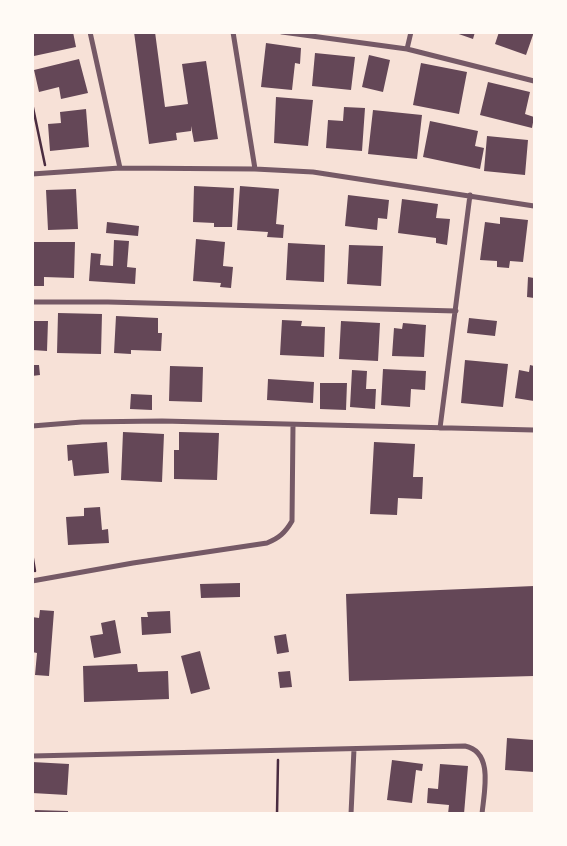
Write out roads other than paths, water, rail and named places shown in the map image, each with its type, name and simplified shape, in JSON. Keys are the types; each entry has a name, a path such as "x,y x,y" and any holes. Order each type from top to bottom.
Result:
{"street":[{"path":"90,32 120,168"},
{"path":"233,32 255,169"},
{"path":"282,32 407,48 534,81"},
{"path":"407,48 411,32"},
{"path":"32,174 120,168 255,169 313,172 534,206"},
{"path":"440,428 470,195"},
{"path":"32,302 108,302 456,311"},
{"path":"32,426 162,421 534,430"},
{"path":"34,580 267,543 279,538 292,521 294,425"},
{"path":"32,756 465,746 472,747 480,753 485,768 482,814"},
{"path":"351,814 354,748"}]}
